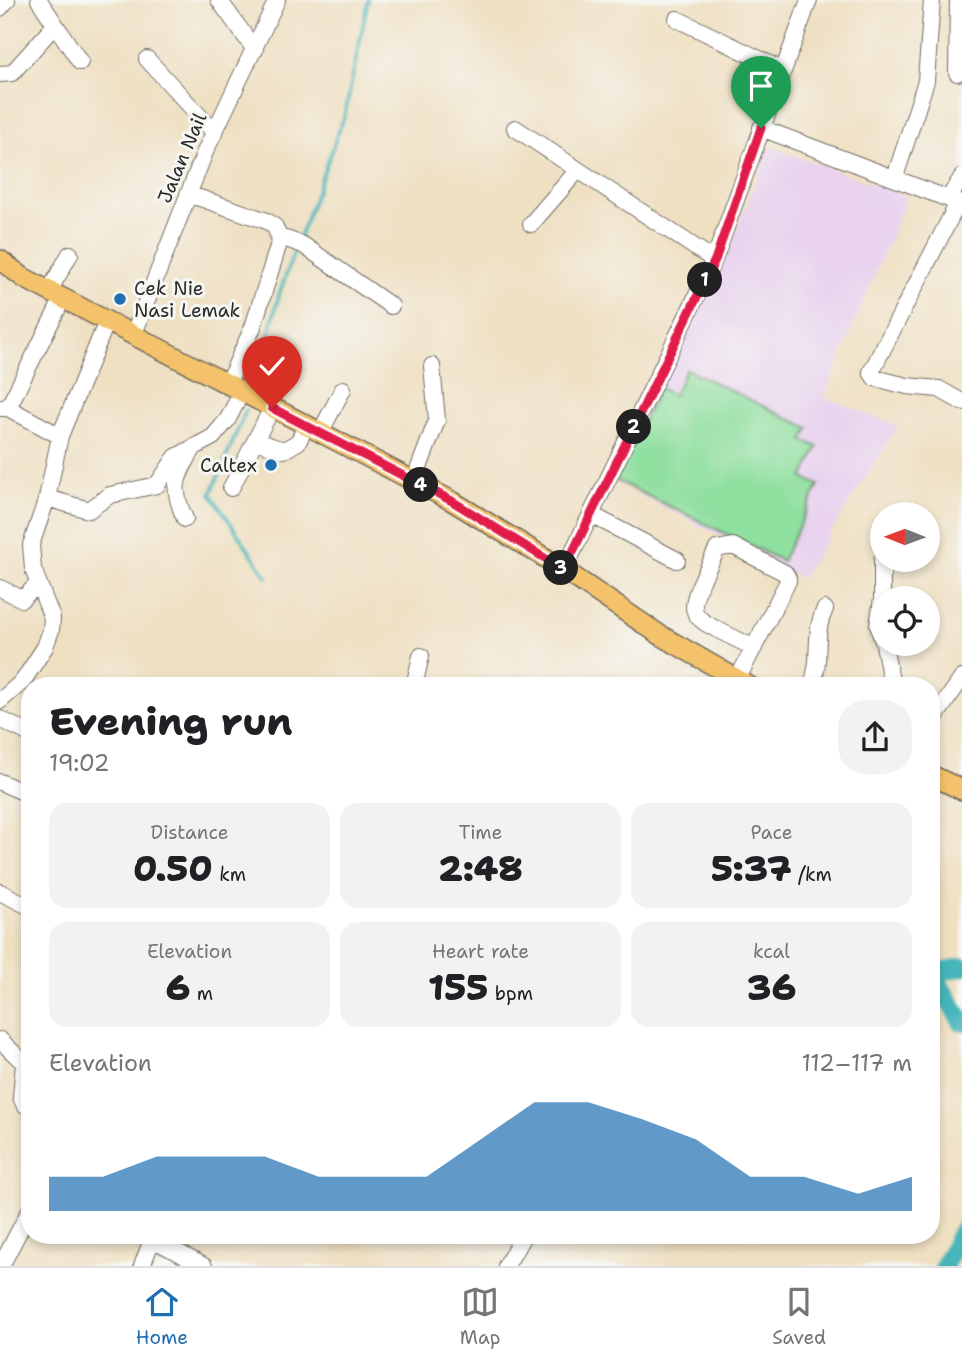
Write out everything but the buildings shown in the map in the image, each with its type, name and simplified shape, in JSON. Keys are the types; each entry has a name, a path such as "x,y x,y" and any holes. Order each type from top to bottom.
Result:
{"main road":[{"path":"0,260 24,278"},
{"path":"0,269 24,278 107,321 492,524 660,635 733,677"},
{"path":"940,779 962,790"}],"street":[{"path":"0,8 7,0"},
{"path":"39,0 80,62"},
{"path":"219,0 255,50"},
{"name":"Jalan Nail","path":"133,336 188,194 277,0"},
{"path":"564,570 715,260 809,0"},
{"path":"903,180 928,72 932,1 958,2 960,74 928,72"},
{"path":"677,19 782,70"},
{"path":"0,74 12,73 55,25"},
{"path":"147,59 215,133"},
{"path":"515,128 715,260"},
{"path":"761,128 956,202"},
{"path":"531,224 578,170"},
{"path":"962,177 956,202 871,372 875,378 902,385 939,389 962,402"},
{"path":"188,194 267,221 292,242 391,306"},
{"path":"47,498 89,510 110,495 156,485 176,457 213,437 224,425 254,327 292,242"},
{"path":"60,436 4,408 56,295 70,254"},
{"path":"31,677 51,631 52,618 37,585 31,545 47,498 60,436 107,321"},
{"path":"414,481 437,421 432,366"},
{"path":"255,441 284,450 298,442 313,430 343,389"},
{"path":"231,488 272,408"},
{"path":"185,519 176,497 176,479 193,449"},
{"path":"592,514 677,560"},
{"path":"745,677 754,648 788,578 785,573 733,546 724,546 717,549 693,599 692,610 698,619 754,648"},
{"path":"0,588 22,598 37,585"},
{"path":"814,677 818,668 818,629 825,609"},
{"path":"416,677 421,656"},
{"path":"886,656 890,677"},
{"path":"940,710 962,678"},
{"path":"0,701 21,688"},
{"path":"0,719 21,730"},
{"path":"0,782 21,791"},
{"path":"0,892 21,902"},
{"path":"0,1040 21,1060"},
{"path":"1,1266 21,1227"},
{"path":"142,1266 151,1244"},
{"path":"162,1244 204,1266"},
{"path":"506,1266 518,1244"}],"shaded area":[{"path":"770,146 907,197 824,397 898,426 802,578 613,481 656,388 721,268"}],"green space":[{"path":"686,369 809,428 803,440 818,447 803,478 819,485 782,561 615,480 659,388 674,395"}],"waterway":[{"path":"299,239 345,114 368,0"},
{"path":"256,385 279,295 296,246"},
{"path":"246,410 211,494 267,577"},
{"path":"940,972 962,967"},
{"path":"940,986 962,1022"},
{"path":"944,1266 962,1230"}],"place":[{"name":"Cek Nie Nasi Lemak","path":"120,299"},
{"name":"Caltex","path":"271,465"}],"route":[{"path":"272,408 452,501 564,570 715,260 761,128"}]}
